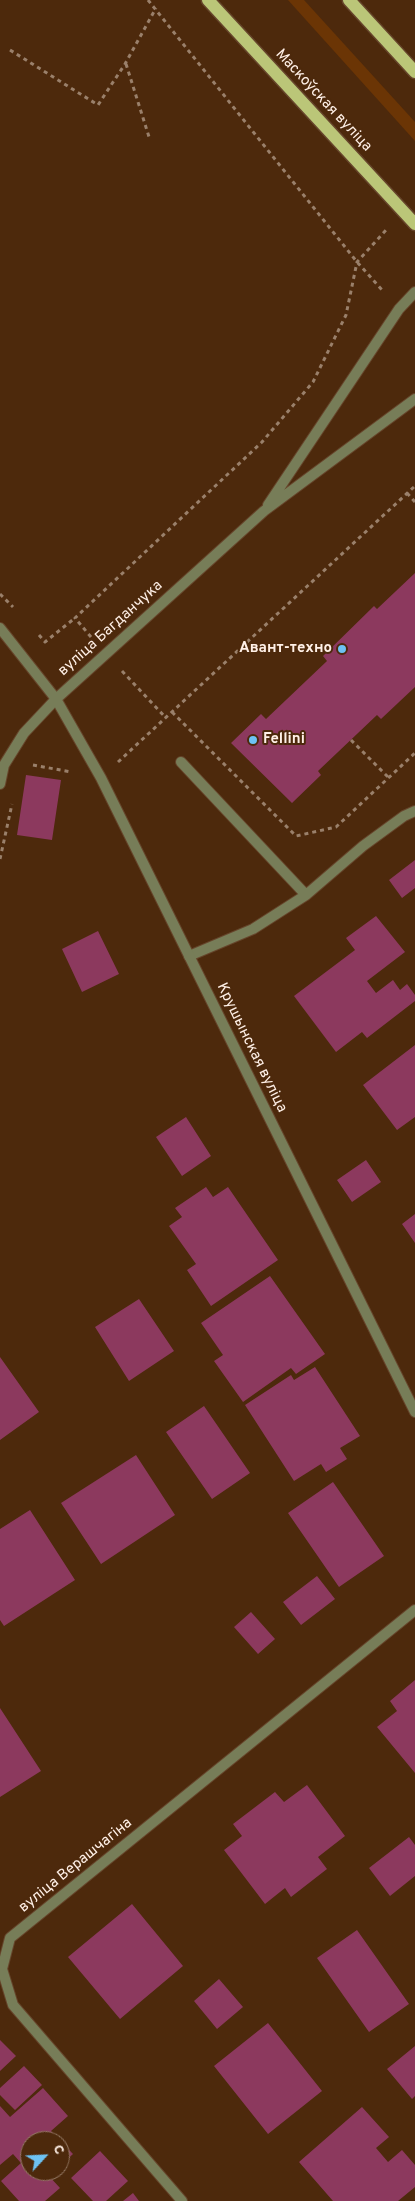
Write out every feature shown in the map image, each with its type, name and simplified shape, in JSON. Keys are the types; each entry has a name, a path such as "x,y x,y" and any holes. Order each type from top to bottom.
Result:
{"main road":[{"name":"Маскоўская вуліца","path":"208,0 415,224"},
{"path":"349,0 415,72"}],"street":[{"name":"вуліца Багданчука","path":"264,511 399,309 415,292"},
{"name":"вуліца Багданчука","path":"0,784 4,765 24,733 56,699 264,511 415,399"},
{"name":"Крушынская вуліца","path":"0,628 56,699 101,778 415,1412"},
{"path":"180,762 306,895"},
{"path":"189,956 253,929 306,895 363,846 404,816 415,811"},
{"name":"вуліца Верашчагіна","path":"182,2201 13,2005 2,1969 10,1938 415,1610"}],"path":[{"path":"148,0 357,262 399,309"},
{"path":"10,50 98,105 126,64 156,8"},
{"path":"126,64 150,140"},
{"path":"32,628 45,642 75,618 262,442 313,382 346,315 357,262"},
{"path":"30,764 101,778 415,486"},
{"path":"407,493 415,502"},
{"path":"0,594 20,614"},
{"path":"75,618 166,718"},
{"path":"172,712 296,836 336,827 415,753"},
{"path":"351,740 388,778"},
{"path":"0,859 13,801"}],"shaded area":[{"path":"288,0 304,0 415,122 415,141"}],"building":[{"path":"415,573 415,687 381,719 377,715 318,771 321,775 292,803 231,743 261,714 266,719 327,661 323,656 374,606 377,609"},
{"path":"26,775 61,780 52,840 17,835"},
{"path":"415,860 415,888 402,898 389,880"},
{"path":"376,916 405,952 367,981 376,993 393,980 400,990 407,984 415,995 415,1001 367,1038 362,1032 336,1052 294,996 355,950 346,938"},
{"path":"98,931 119,974 82,992 62,949"},
{"path":"415,1045 415,1117 397,1130 363,1085"},
{"path":"186,1117 211,1156 182,1176 156,1137"},
{"path":"366,1160 381,1182 352,1202 337,1180"},
{"path":"206,1187 213,1197 228,1187 278,1260 211,1306 187,1270 196,1264 169,1226 182,1217 175,1208"},
{"path":"415,1214 415,1243 402,1224"},
{"path":"270,1276 325,1354 296,1374 291,1368 243,1402 214,1361 223,1355 201,1323"},
{"path":"139,1299 174,1351 129,1381 95,1327"},
{"path":"0,1357 39,1412 0,1440"},
{"path":"315,1367 360,1436 340,1448 347,1459 326,1472 321,1464 294,1481 245,1405 291,1375 294,1380"},
{"path":"204,1406 250,1473 212,1499 166,1432"},
{"path":"136,1455 175,1515 101,1564 61,1503"},
{"path":"333,1482 384,1556 339,1587 288,1513"},
{"path":"30,1510 75,1580 4,1626 0,1620 0,1529"},
{"path":"317,1576 335,1599 301,1625 283,1602"},
{"path":"251,1612 275,1639 258,1654 234,1627"},
{"path":"415,1680 415,1773 377,1727 397,1711 390,1701"},
{"path":"0,1708 41,1771 0,1797"},
{"path":"307,1785 345,1836 318,1857 327,1869 291,1897 285,1888 265,1904 224,1850 242,1836 233,1824 275,1792 284,1802"},
{"path":"409,1837 415,1845 415,1876 390,1896 369,1868"},
{"path":"132,1904 183,1966 120,2019 68,1957"},
{"path":"357,1930 409,2004 369,2032 317,1958"},
{"path":"219,1979 243,2007 217,2029 194,2001"},
{"path":"268,2023 322,2091 268,2134 214,2066"},
{"path":"0,2040 16,2056 0,2071"},
{"path":"415,2046 415,2096 412,2099 387,2069"},
{"path":"24,2066 42,2085 15,2110 0,2095 0,2088"},
{"path":"43,2088 68,2116 51,2131 20,2131 20,2162 13,2154 0,2165 0,2106 10,2117"},
{"path":"362,2107 389,2137 376,2148 388,2162 402,2150 415,2165 415,2187 398,2201 333,2201 299,2162"},
{"path":"100,2151 128,2181 106,2201 93,2201 71,2178"},
{"path":"20,2164 20,2181 54,2181 60,2188 45,2201 19,2201 1,2181"},
{"path":"133,2193 139,2201 123,2201"}],"place":[{"name":"Авант-техно","path":"342,649"},
{"name":"Fellini","path":"253,740"}]}
